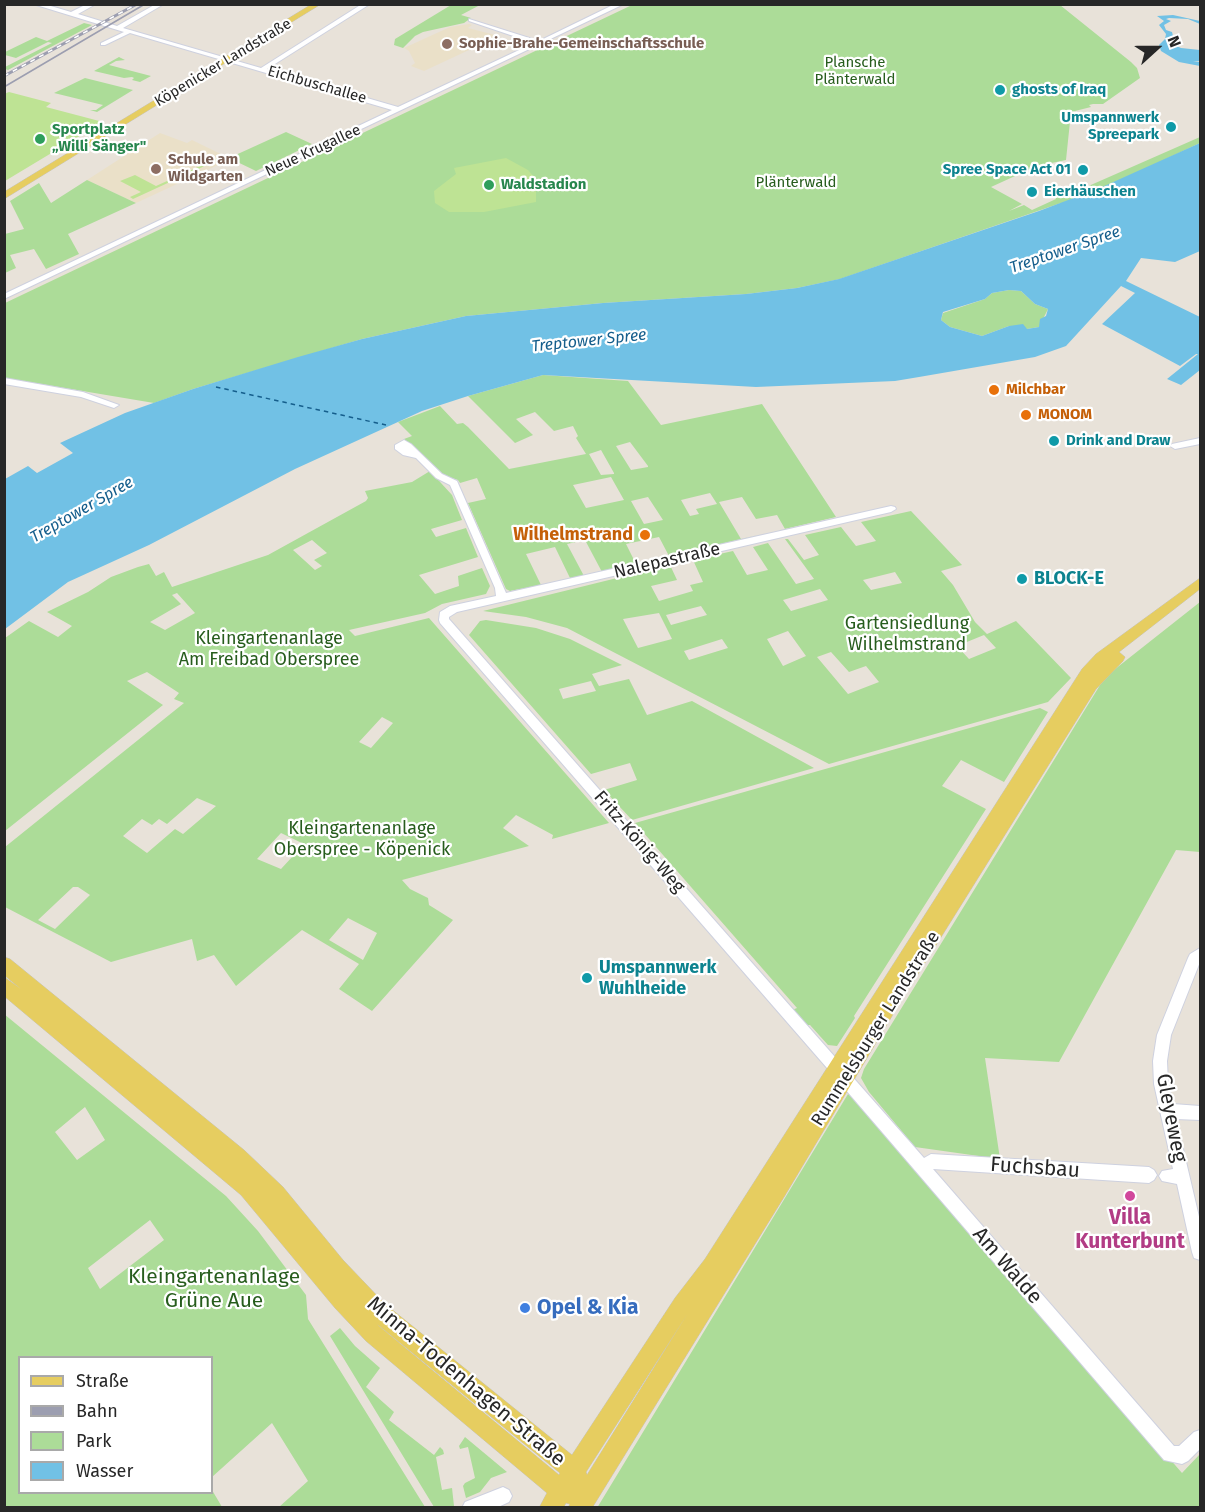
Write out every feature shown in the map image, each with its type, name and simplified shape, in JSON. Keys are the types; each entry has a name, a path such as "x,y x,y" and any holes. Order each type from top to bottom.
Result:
{"main road":[{"name":"Köpenicker Landstraße","path":"4,196 306,4"},
{"name":"Köpenicker Landstraße","path":"4,188 318,4"},
{"name":"Rummelsburger Landstraße","path":"582,1502 841,1073 1087,673 1101,658 1200,583"},
{"name":"Rummelsburger Landstraße","path":"556,1499 682,1305 712,1266 841,1073 1091,685 1120,655 1200,594"},
{"name":"Minna-Todenhagen-Straße","path":"4,964 257,1175 348,1281 378,1311 574,1471 582,1502 556,1499 373,1334 342,1301 271,1213 224,1166 4,985"}],"street":[{"name":"Eichbuschallee","path":"36,4 399,110"},
{"path":"73,15 93,4"},
{"path":"118,28 161,4"},
{"path":"262,70 367,4"},
{"name":"Neue Krugallee","path":"4,297 621,4"},
{"path":"471,21 540,43"},
{"path":"103,44 130,31"},
{"path":"4,381 83,395 114,405"},
{"path":"1175,446 1200,441"},
{"path":"419,456 439,477 454,483 458,488 500,588 502,599"},
{"name":"Nalepastraße","path":"444,615 454,609 891,509"},
{"name":"Fritz-König-Weg","path":"444,615 449,626 841,1073"},
{"name":"Gleyeweg","path":"1199,1243 1175,1177 1168,1111 1161,1084 1160,1061 1164,1035 1195,958 1200,954"},
{"name":"Am Walde","path":"841,1073 1170,1454 1182,1455 1200,1438"},
{"path":"1168,1111 1200,1113"},
{"name":"Fuchsbau","path":"923,1168 931,1161 1149,1175"},
{"path":"471,1508 503,1496"}],"shaded area":[{"name":"Sophie-Brahe-Gemeinschaftsschule","path":"472,25 468,28 499,36 424,71 411,66 415,63 409,51 404,48 450,27"},
{"name":"Schule am Wildgarten","path":"160,133 187,143 192,140 231,159 136,203 87,180"}],"green space":[{"path":"451,5 480,5 461,15 471,18 464,23 423,32 415,36 403,48 394,45 395,39"},
{"name":"Plänterwald","path":"632,5 1060,5 1131,62 1137,68 1140,78 1103,104 1089,105 1091,107 1071,112 1066,160 1037,166 991,187 1022,204 1009,211 1024,205 1032,210 1056,199 1054,195 1063,190 1072,189 1084,183 1084,188 1200,137 1200,143 1070,204 1061,203 840,279 797,288 466,316 362,339 193,389 154,403 5,378 5,303"},
{"path":"84,23 92,25 8,70 5,69 52,43 48,42 16,58 5,55 5,52 36,37 47,41"},
{"path":"119,57 125,60 109,65 151,76 140,82 132,80 134,78 132,77 124,78 94,71"},
{"path":"85,78 133,90 97,112 90,110 96,110 103,105 54,93"},
{"name":"Sportplatz „Willi Sänger\"","path":"9,92 51,103 46,107 103,122 5,181 4,94"},
{"path":"286,132 312,144 256,171 229,158"},
{"path":"222,158 133,199 130,197 141,192 120,181 135,175 156,186"},
{"name":"Waldstadion","path":"506,158 528,170 536,179 536,202 484,212 449,212 435,203 434,191 456,174 454,168"},
{"path":"87,180 136,203 68,234 79,254 46,269 34,249 10,255 16,268 5,273 5,234 24,229 10,201 39,183 51,203"},
{"path":"1009,290 1021,291 1035,304 1048,309 1039,327 1027,329 1009,326 982,336 950,327 941,320 943,313 985,299 992,293"},
{"path":"543,375 628,381 661,425 762,404 836,517 785,529 777,515 756,519 742,497 719,502 741,539 771,532 669,556 659,537 626,544 636,564 602,572 585,540 567,544 584,576 570,578 555,547 526,554 541,585 510,591 506,589 468,503 486,499 477,478 460,483 458,480 445,476 404,439 412,436 398,422 440,406 457,424 463,423 468,427 509,469 586,454 576,438 578,436 573,426 554,431 535,412 516,419 533,435 515,443 468,396","holes":["630,442 648,467 631,470 616,446","601,450 614,473 601,475 589,454","611,477 624,500 586,508 573,485","710,493 717,504 696,509 699,514 690,516 681,500","648,497 663,520 644,524 631,501"]},
{"path":"430,471 452,495 462,520 431,529 436,537 466,528 478,557 419,575 435,594 459,586 458,576 482,568 490,586 486,594 442,604 425,613 349,630 355,636 429,618 609,823 552,839 553,835 516,815 503,828 529,846 402,880 410,889 428,898 429,905 453,920 372,1011 339,989 359,964 302,930 236,986 214,955 197,961 192,939 111,962 5,907 5,847 184,703 174,699 179,693 147,672 127,681 163,705 5,831 5,638 29,621 58,637 72,626 47,612 88,592 111,577 149,564 156,576 164,572 172,587 268,555 366,501 368,498 365,491 412,482","holes":["312,540 327,553 314,560 322,566 315,570 293,550","177,593 195,613 165,630 150,622 181,604 172,595","382,717 393,723 371,748 359,742","197,798 216,806 183,834 175,829 147,853 123,836 142,819 152,825 159,819 167,824","281,833 304,844 281,869 257,859","73,887 78,887 90,895 55,929 38,920","348,918 377,933 363,960 329,940"]},
{"name":"Gartensiedlung Wilhelmstrand","path":"911,511 962,565 941,571 953,585 975,622 987,634 1016,621 1071,678 1048,702 829,764 567,628 526,617 483,611 670,565 677,580 651,586 659,601 693,591 690,585 703,582 693,560 733,551 747,575 768,570 753,547 768,543 796,584 814,579 785,539 788,539 804,560 819,555 805,535 841,527 856,546 876,541 861,522","holes":["895,572 902,583 871,590 863,580","820,589 828,600 791,611 783,600","701,606 707,615 671,625 666,615","659,613 672,639 638,648 623,619","788,631 806,656 783,666 767,639","984,635 996,648 969,659 957,646","722,639 728,648 689,660 684,651","831,652 849,672 866,666 879,682 848,694 817,657"]},
{"path":"1200,602 1200,852 1176,850 1059,1062 985,1058 1000,1159 915,1147 869,1092 861,1078 864,1069 1105,677"},
{"path":"480,621 536,628 570,639 622,665 592,674 599,686 629,679 647,715 692,701 814,768 632,820 604,790 637,780 630,763 591,774 469,635","holes":["591,681 596,691 563,699 559,689"]},
{"path":"1040,708 1048,712 1004,782 961,760 942,786 986,809 837,1046 828,1045 810,1025 805,1025 792,1010 797,1008 635,823"},
{"name":"Kleingartenanlage Grüne Aue","path":"4,1014 226,1196 258,1231 306,1295 308,1319 425,1507 279,1507 308,1481 272,1423 213,1476 213,1356 18,1356 18,1494 213,1494 213,1492 222,1507 5,1507","holes":["85,1107 105,1140 77,1160 55,1132","150,1220 164,1240 100,1289 88,1268"]},
{"path":"848,1094 854,1096 1182,1473 1200,1454 1200,1507 597,1508"},
{"path":"340,1328 355,1346 380,1368 366,1387 394,1412 389,1420 434,1455 440,1447 443,1450 444,1454 436,1457 442,1490 452,1488 454,1506 434,1507 330,1336"},
{"path":"465,1437 507,1472 491,1478 480,1492 466,1498 463,1486 475,1478 468,1447 460,1449 459,1446"}],"water":[{"path":"1173,15 1200,21 1200,24 1188,19 1169,18 1166,19 1171,21 1164,25 1166,30 1172,32 1174,40 1170,43 1181,48 1200,50 1200,61 1193,61 1200,62 1200,66 1179,62 1161,51 1159,45 1165,39 1166,34 1159,25 1164,21 1157,16"},
{"name":"Treptower Spree","path":"1200,143 1200,251 1175,262 1141,258 1126,281 1200,317 1200,370 1181,385 1167,379 1198,354 1180,366 1102,324 1135,293 1121,286 1066,346 1035,357 895,381 756,387 543,375 422,411 295,469 149,545 68,582 5,629 5,479 28,466 37,473 73,453 60,443 125,413 193,389 298,357 362,339 466,316 603,303 746,294 797,288 839,279 1100,188","holes":["1009,290 1021,291 1035,304 1048,309 1046,316 1040,319 1039,327 1027,329 1023,324 1009,326 982,336 950,327 941,320 943,312 985,299 992,293"]}],"ferry route":[{"path":"216,387 386,425"}],"tram line":[{"path":"4,87 145,4"}],"railway":[{"path":"4,76 137,4"}],"place":[{"name":"Sophie-Brahe-Gemeinschaftsschule","path":"447,44"},
{"name":"ghosts of Iraq","path":"1000,90"},
{"name":"Umspannwerk Spreepark","path":"1171,127"},
{"name":"Sportplatz „Willi Sänger\"","path":"40,139"},
{"name":"Schule am Wildgarten","path":"156,169"},
{"name":"Spree Space Act 01","path":"1083,170"},
{"name":"Waldstadion","path":"489,185"},
{"name":"Eierhäuschen","path":"1032,192"},
{"name":"Milchbar","path":"994,390"},
{"name":"MONOM","path":"1026,415"},
{"name":"Drink and Draw","path":"1054,441"},
{"name":"Wilhelmstrand","path":"645,535"},
{"name":"BLOCK-E","path":"1022,579"},
{"name":"Umspannwerk Wuhlheide","path":"587,978"},
{"name":"Villa Kunterbunt","path":"1130,1196"},
{"name":"Opel & Kia","path":"525,1308"}],"park label":[{"name":"Plansche Plänterwald","path":"855,72"},
{"name":"Kleingartenanlage Am Freibad Oberspree","path":"269,649"},
{"name":"Kleingartenanlage Oberspree - Köpenick","path":"362,839"}]}
